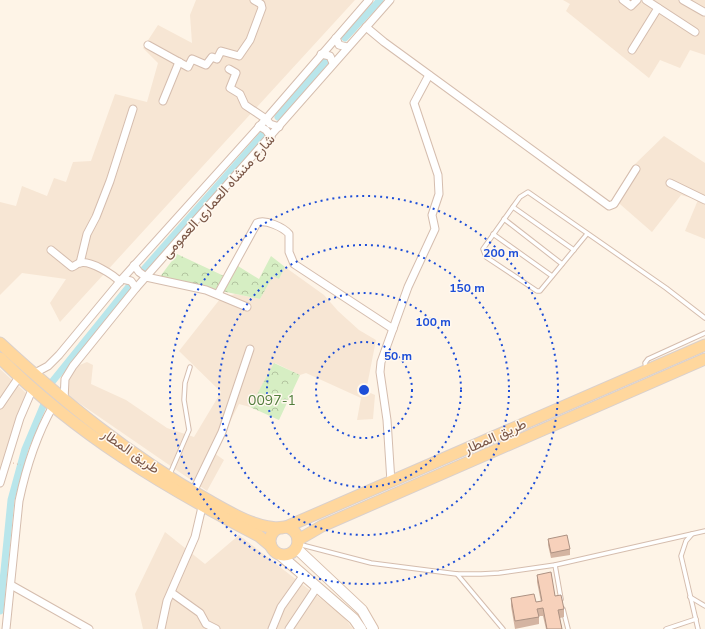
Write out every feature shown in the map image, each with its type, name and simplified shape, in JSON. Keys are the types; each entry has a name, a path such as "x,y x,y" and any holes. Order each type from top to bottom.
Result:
{"main road":[{"name":"طريق المطار","path":"0,343 64,401 118,443 168,477 232,513 268,527 284,528 705,346"},
{"name":"طريق المطار","path":"0,358 32,390 140,470 202,507 259,536 275,550"},
{"name":"طريق المطار","path":"297,544 322,526 705,359"},
{"path":"284,528 293,530 297,544 287,554 275,550 272,534 284,528"}],"street":[{"path":"148,45 188,67 192,60 206,65 212,57 217,59 221,51 240,56 250,40 262,8 261,4 254,0"},
{"name":"شارع منشاه العمارى العمومى","path":"34,374 48,366 59,355 134,265 266,119 369,0"},
{"name":"شارع منشاه العمارى العمومى","path":"64,401 64,387 68,372 136,288 271,137 347,47 390,0"},
{"path":"623,0 631,6 637,0"},
{"path":"646,0 657,5 695,32"},
{"path":"683,0 704,12"},
{"path":"632,50 657,5"},
{"path":"366,26 430,75 609,206 614,204 636,169"},
{"path":"336,38 339,45 347,47"},
{"path":"321,54 330,56 333,64"},
{"path":"164,101 179,62"},
{"path":"229,69 236,73 230,88 240,94 245,106 266,119 270,124 279,127"},
{"path":"391,482 388,420 380,372 381,362 408,287 435,229 432,215 439,194 438,175 414,103 430,75"},
{"path":"80,263 87,234 96,217 110,181 133,109"},
{"path":"259,126 266,130 271,137"},
{"path":"670,183 705,200"},
{"path":"218,294 257,223 262,221 278,227 289,234 289,252 294,264 393,329"},
{"path":"51,250 72,267 80,263 88,264 107,271 121,281 131,281 136,288"},
{"path":"134,265 139,272 146,277 194,286 218,294 247,307"},
{"path":"193,492 222,432 250,349"},
{"path":"0,405 19,377"},
{"path":"0,483 22,413 32,390"},
{"path":"6,629 19,501 23,481 39,431 53,406"},
{"path":"161,629 164,610 193,540 202,507"},
{"path":"297,544 368,618 372,629"},
{"path":"275,550 354,619 361,629"},
{"path":"272,629 281,607 303,576"},
{"path":"11,585 90,629"},
{"path":"289,629 317,587"},
{"path":"172,593 200,613 206,624 216,629"},
{"path":"344,610 352,601"}],"lane":[{"path":"587,234 540,291 537,291 486,257 483,249 523,194 528,192 666,288 705,318"},
{"path":"513,207 574,250"},
{"path":"504,220 562,264"},
{"path":"493,234 552,276"},
{"path":"646,371 645,363 648,359 705,333"},
{"path":"168,477 189,430 184,400 185,383 190,367"},
{"path":"297,544 371,564 457,574 499,573 555,565 705,531"},
{"path":"692,534 686,541 681,556 698,629"},
{"path":"555,565 568,629"},
{"path":"457,574 503,629"},
{"path":"690,597 705,606"},
{"path":"666,629 696,619"}],"path":[{"path":"12,462 24,466"}],"shaded area":[{"path":"196,0 355,0 60,322 50,303 66,279 22,273 0,295 0,202 16,206 22,186 47,196 54,178 66,182 73,162 91,161 115,94 147,102 158,63 143,48 158,25 192,43 190,15"},
{"path":"563,0 705,0 705,55 690,50 680,68 660,60 649,78 566,11 570,4"},
{"path":"664,136 705,163 705,239 685,231 698,200 681,195 652,232 613,198 633,166"},
{"path":"285,267 324,295 338,311 359,330 376,340 366,391 375,395 373,419 357,420 361,398 306,373 300,375 275,363 250,407 239,404 214,453 224,460 207,491 63,392 72,368 87,362 93,365 91,384 126,400 167,428 194,437 221,392 179,351 220,299 235,294 260,299 273,275 279,278"},
{"path":"0,369 26,393 0,471"},
{"path":"165,532 205,564 239,535 343,616 353,629 143,629 135,594"}],"green space":[{"path":"177,254 224,276 233,263 259,279 271,256 285,267 279,279 273,276 260,299 159,278"},
{"name":"0097-1","path":"274,363 300,375 279,420 250,407"}],"building":[{"path":"567,535 570,549 551,553 548,539"},
{"path":"551,572 555,596 561,595 564,609 558,610 562,629 547,629 543,608 537,609 539,617 515,621 511,598 534,594 536,602 542,601 537,575"}],"waterway":[{"path":"345,38 380,0"},
{"path":"278,117 326,61"},
{"path":"144,269 263,134"},
{"path":"52,382 131,284"},
{"path":"0,611 11,500 25,449 44,404"}]}
